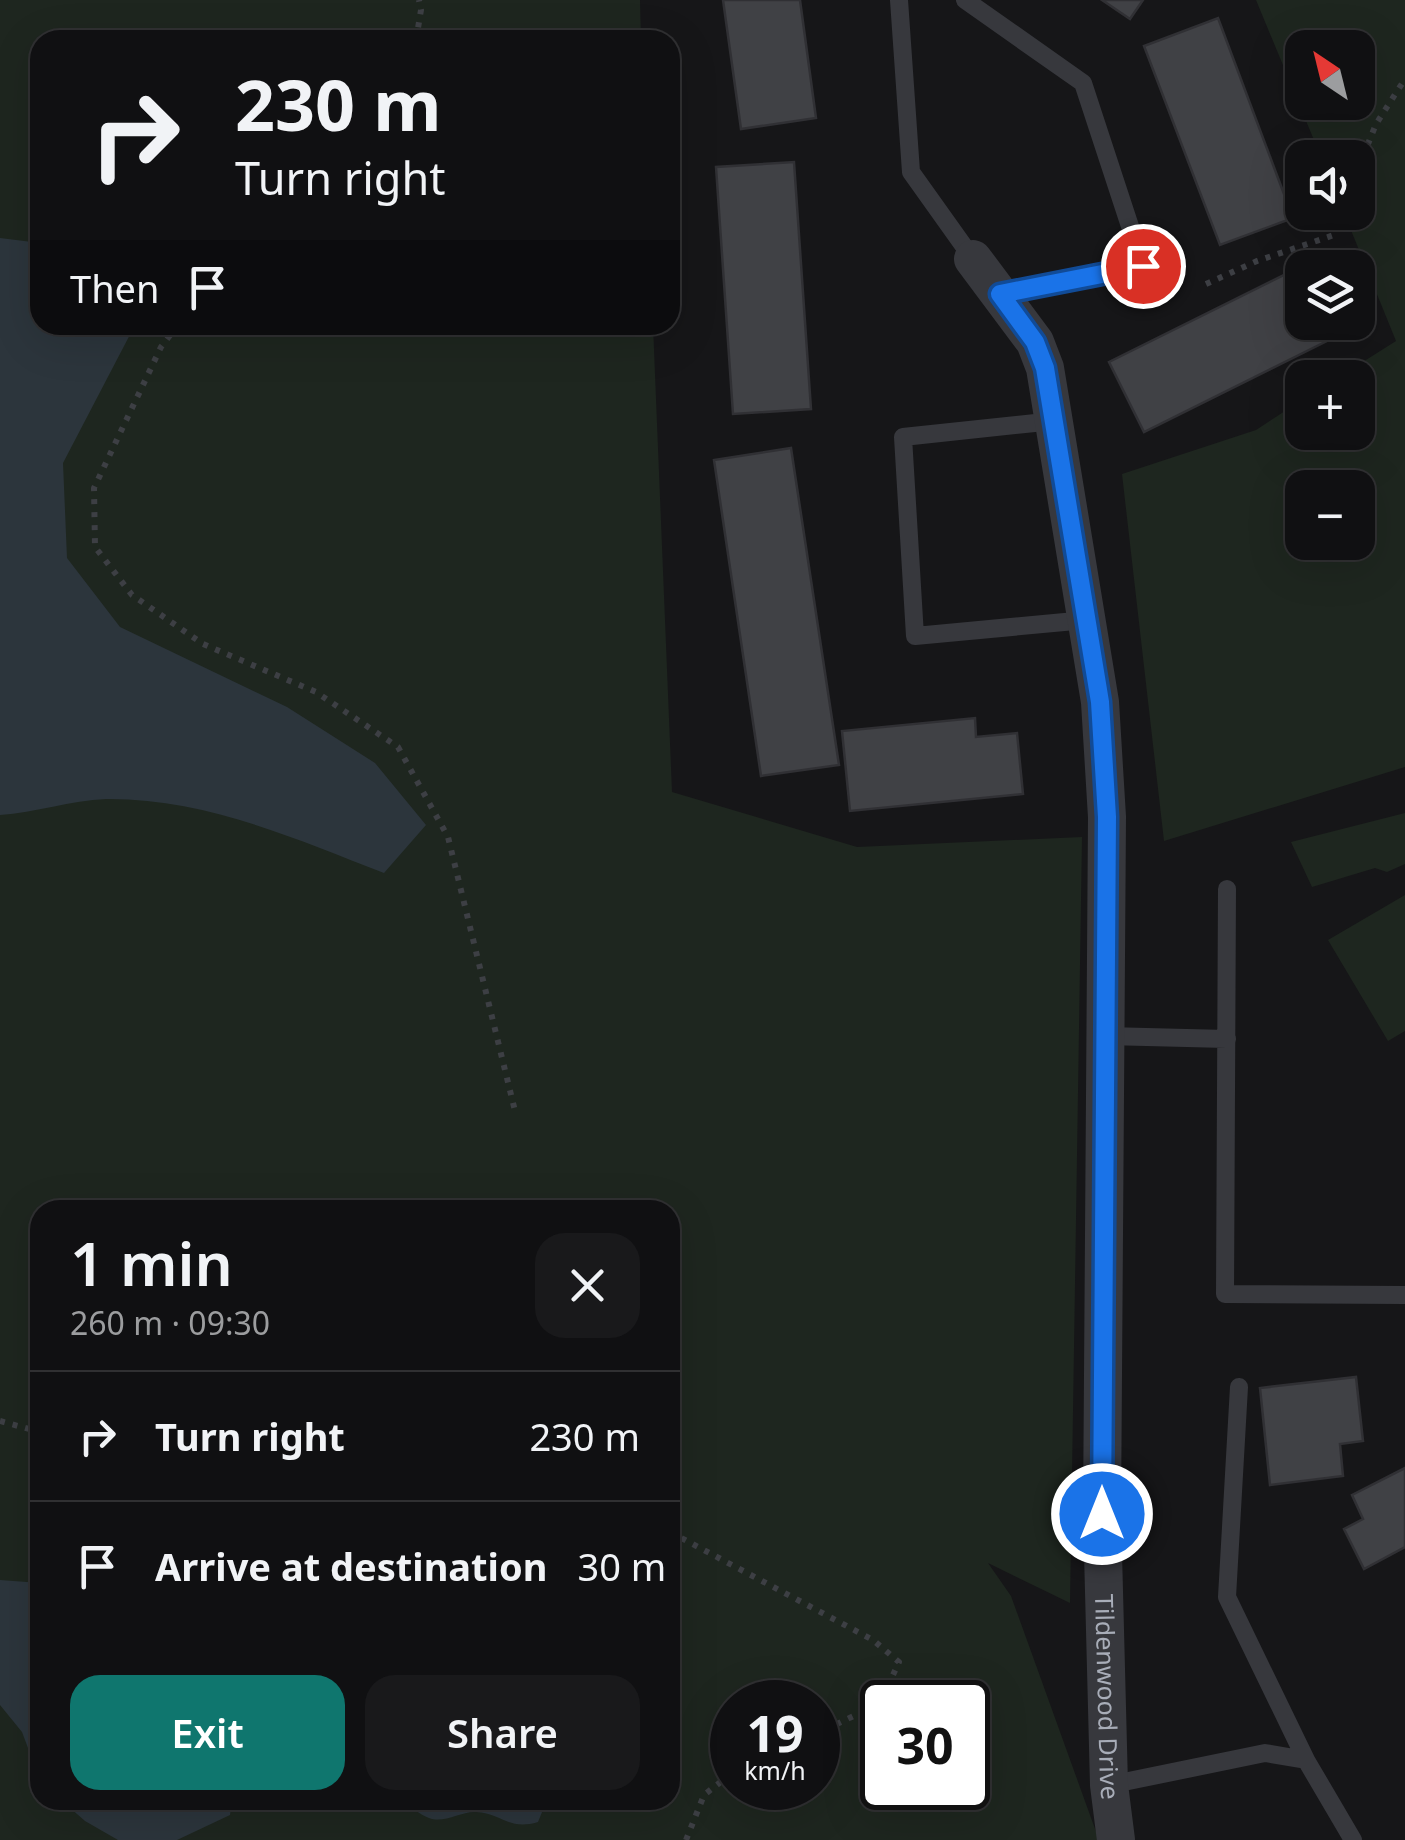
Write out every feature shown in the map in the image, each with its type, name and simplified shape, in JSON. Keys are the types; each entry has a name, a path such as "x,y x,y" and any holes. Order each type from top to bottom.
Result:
{"street":[{"name":"Tildenwood Drive","path":"973,259 1035,342 1045,368 1100,702 1107,817 1102,1514 1109,1786 1116,1840"}],"lane":[{"path":"900,0 911,172 973,259"},
{"path":"965,0 1083,83 1143,266 1000,294"},
{"path":"1054,421 903,437 915,636 1086,620"},
{"path":"1227,889 1224,1294 1405,1295"},
{"path":"1106,1036 1227,1039"},
{"path":"1240,1387 1227,1597 1306,1760 1353,1840"},
{"path":"1109,1786 1265,1752 1306,1760"}],"path":[{"path":"418,0 421,10 418,30"},
{"path":"1370,140 1405,79"},
{"path":"1206,284 1258,261 1334,236 1336,230"},
{"path":"170,335 94,488 95,547 132,595 203,644 316,692 398,747 448,837 515,1111"},
{"path":"0,1421 30,1429"},
{"path":"680,1537 873,1640 898,1662 885,1692 862,1712 840,1722"},
{"path":"686,1840 704,1795 710,1790"}],"shaded area":[{"path":"0,0 640,0 641,30 30,30 30,335 653,335 672,792 857,847 1082,837 1070,1603 988,1563 1011,1596 1099,1840 0,1840"},
{"path":"1256,0 1405,0 1405,767 1164,841 1122,474 1256,430 1285,411 1285,450 1375,450 1375,360 1366,360 1396,341 1375,289 1375,250 1359,250 1351,230 1375,230 1375,140 1314,140 1306,120 1375,120 1375,30 1285,30 1285,70"},
{"path":"0,238 30,242 30,335 130,335 63,463 67,558 120,627 287,707 375,763 426,825 384,873 248,822 178,805 106,799 0,815"},
{"path":"1405,813 1405,864 1387,872 1375,868 1312,887 1291,842"},
{"path":"1405,895 1405,1031 1388,1041 1328,940"},
{"path":"0,1580 30,1582 30,1753 22,1732 0,1705"},
{"path":"72,1810 231,1810 230,1815 177,1840 118,1840"},
{"path":"415,1810 543,1810 538,1822 528,1824 476,1812 435,1819"}],"building":[{"path":"723,0 800,0 816,118 741,129"},
{"path":"1102,0 1143,0 1130,19"},
{"path":"1218,18 1285,197 1285,221 1220,245 1144,46"},
{"path":"794,162 811,409 733,414 716,167"},
{"path":"1285,274 1285,340 1329,340 1144,432 1109,362"},
{"path":"791,448 839,765 761,776 714,460"},
{"path":"975,718 976,737 1017,733 1023,794 850,811 842,731"},
{"path":"1356,1377 1363,1441 1340,1444 1343,1476 1270,1485 1260,1388"},
{"path":"1405,1468 1405,1547 1364,1569 1344,1529 1363,1519 1352,1495"}],"route":[{"path":"1102,1514 1107,817 1100,702 1045,368 1035,342 1000,294 1143,266"}]}
